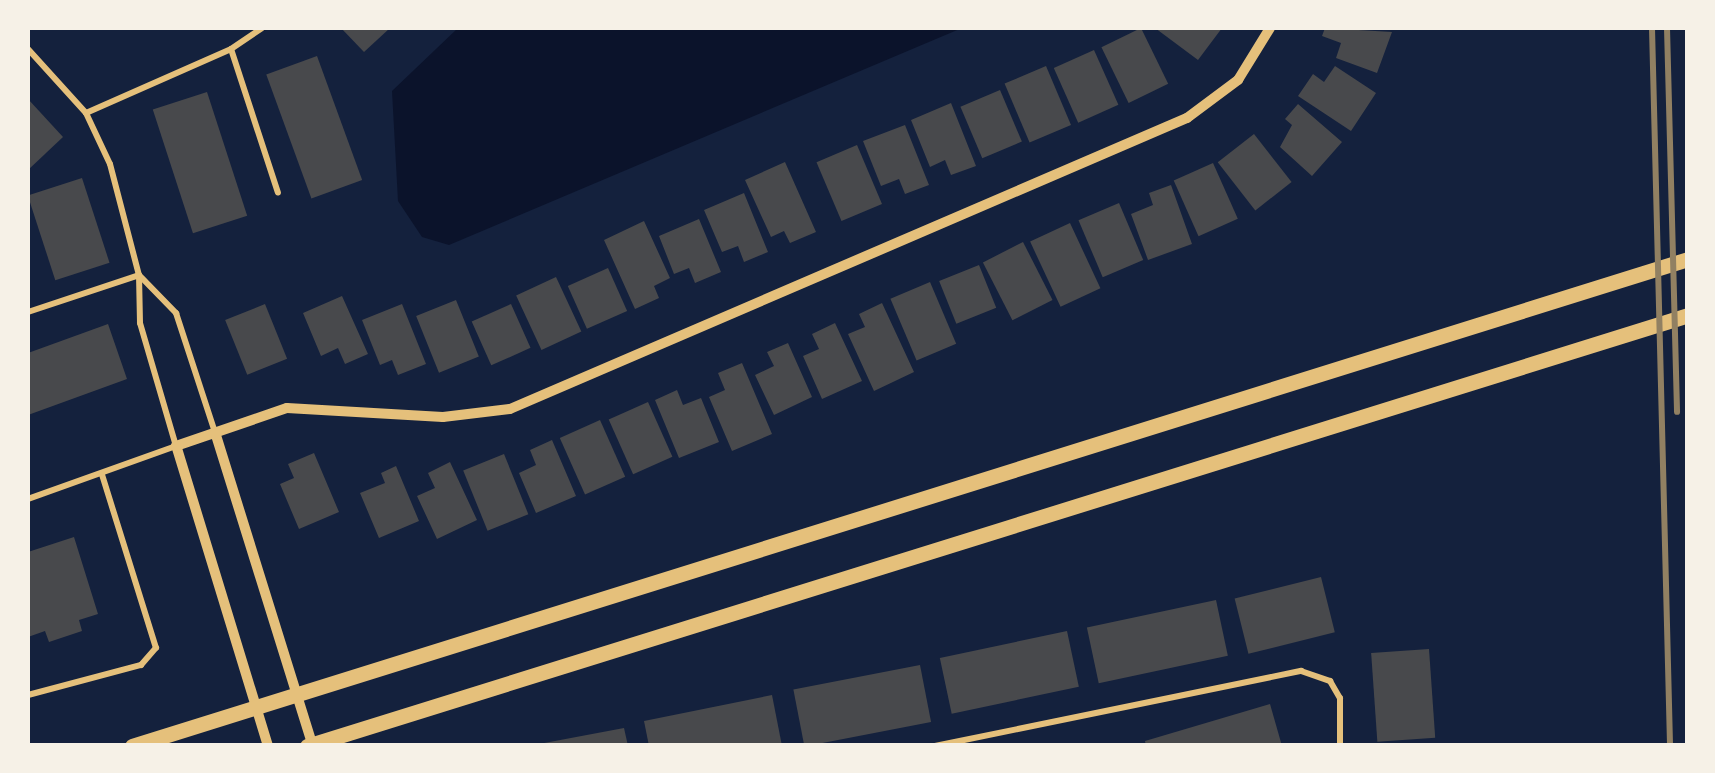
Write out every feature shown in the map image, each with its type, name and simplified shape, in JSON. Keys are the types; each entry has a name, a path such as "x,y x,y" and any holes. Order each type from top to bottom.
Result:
{"main road":[{"path":"132,746 1688,259"},
{"path":"311,745 1688,315"}],"street":[{"path":"268,746 176,446 287,408 443,417 510,409 1187,118 1238,80 1270,28"},
{"path":"215,432 311,745"}],"lane":[{"path":"86,113 231,49 262,28"},
{"path":"28,49 86,113 110,164 139,275 140,323 176,446 28,499"},
{"path":"231,49 278,193"},
{"path":"139,275 176,314 215,432"},
{"path":"28,312 139,275"},
{"path":"28,695 141,665 156,648 102,475"},
{"path":"935,746 1301,671 1330,681 1340,698 1340,746"}],"water":[{"path":"458,28 962,28 449,245 422,237 398,201 392,91"}],"building":[{"path":"341,28 390,28 364,52"},
{"path":"1141,28 1168,84 1129,103 1101,47"},
{"path":"1155,28 1222,28 1198,60"},
{"path":"1325,28 1392,32 1377,73 1336,58 1341,43 1322,36"},
{"path":"1094,50 1118,105 1078,123 1054,68"},
{"path":"317,56 362,180 311,199 266,74"},
{"path":"1046,66 1071,125 1030,142 1005,84"},
{"path":"1335,66 1376,93 1351,131 1298,96 1313,74 1324,82"},
{"path":"1000,90 1022,142 982,158 960,107"},
{"path":"207,92 247,216 193,233 153,110"},
{"path":"28,99 63,137 28,170"},
{"path":"951,103 976,166 951,175 945,160 930,167 911,120"},
{"path":"1298,104 1342,142 1312,176 1280,147 1292,125 1285,119"},
{"path":"905,125 929,185 905,194 899,179 881,186 863,141"},
{"path":"1254,134 1292,182 1255,210 1218,162"},
{"path":"857,145 882,204 842,221 816,162"},
{"path":"785,162 816,232 790,243 784,231 771,237 745,180"},
{"path":"1213,163 1238,219 1199,236 1174,180"},
{"path":"82,178 110,263 55,280 28,196"},
{"path":"1171,185 1192,244 1148,260 1131,214 1153,205 1149,193"},
{"path":"744,193 768,252 744,262 738,246 722,252 704,210"},
{"path":"1119,203 1143,260 1103,277 1078,220"},
{"path":"699,219 721,272 695,283 689,268 674,274 659,236"},
{"path":"644,221 670,278 654,286 659,298 635,309 604,240"},
{"path":"1070,223 1100,288 1061,307 1030,242"},
{"path":"1023,242 1053,300 1012,320 983,262"},
{"path":"979,265 996,308 956,324 939,281"},
{"path":"608,268 627,311 587,329 568,286"},
{"path":"556,277 581,331 541,350 516,296"},
{"path":"930,282 956,344 917,360 890,299"},
{"path":"342,296 368,354 345,364 338,348 321,356 303,313"},
{"path":"456,300 479,357 439,373 416,316"},
{"path":"882,303 914,372 874,391 848,334 865,327 859,314"},
{"path":"265,304 287,359 247,375 225,320"},
{"path":"402,304 426,364 398,375 392,360 380,365 362,320"},
{"path":"511,304 531,348 491,365 472,321"},
{"path":"835,323 862,381 822,399 803,356 819,349 812,334"},
{"path":"108,324 127,379 28,415 28,353"},
{"path":"788,343 812,397 774,415 755,375 774,366 767,352"},
{"path":"742,363 772,434 732,451 709,397 725,390 718,373"},
{"path":"677,390 683,405 701,398 719,442 679,458 655,400"},
{"path":"648,402 672,457 633,474 609,419"},
{"path":"600,420 625,477 585,495 560,438"},
{"path":"552,440 576,496 536,513 519,473 536,465 530,450"},
{"path":"314,453 339,512 299,529 280,484 294,478 288,464"},
{"path":"504,454 528,514 488,531 463,470"},
{"path":"450,462 477,520 437,539 417,496 435,488 428,473"},
{"path":"396,466 419,521 379,538 360,493 385,483 381,473"},
{"path":"74,537 98,614 79,620 82,631 49,642 45,631 28,637 28,552"},
{"path":"1321,577 1335,632 1248,654 1235,599"},
{"path":"1216,600 1228,656 1099,683 1087,627"},
{"path":"1067,631 1079,687 952,714 940,658"},
{"path":"1429,649 1435,738 1377,742 1371,653"},
{"path":"920,665 931,722 804,746 793,690"},
{"path":"772,695 782,746 649,746 644,721"},
{"path":"1270,704 1282,746 1146,746 1145,741"},
{"path":"624,728 628,746 539,746 539,744"}],"railway":[{"path":"1652,28 1670,746"},
{"path":"1667,28 1677,412"}]}
